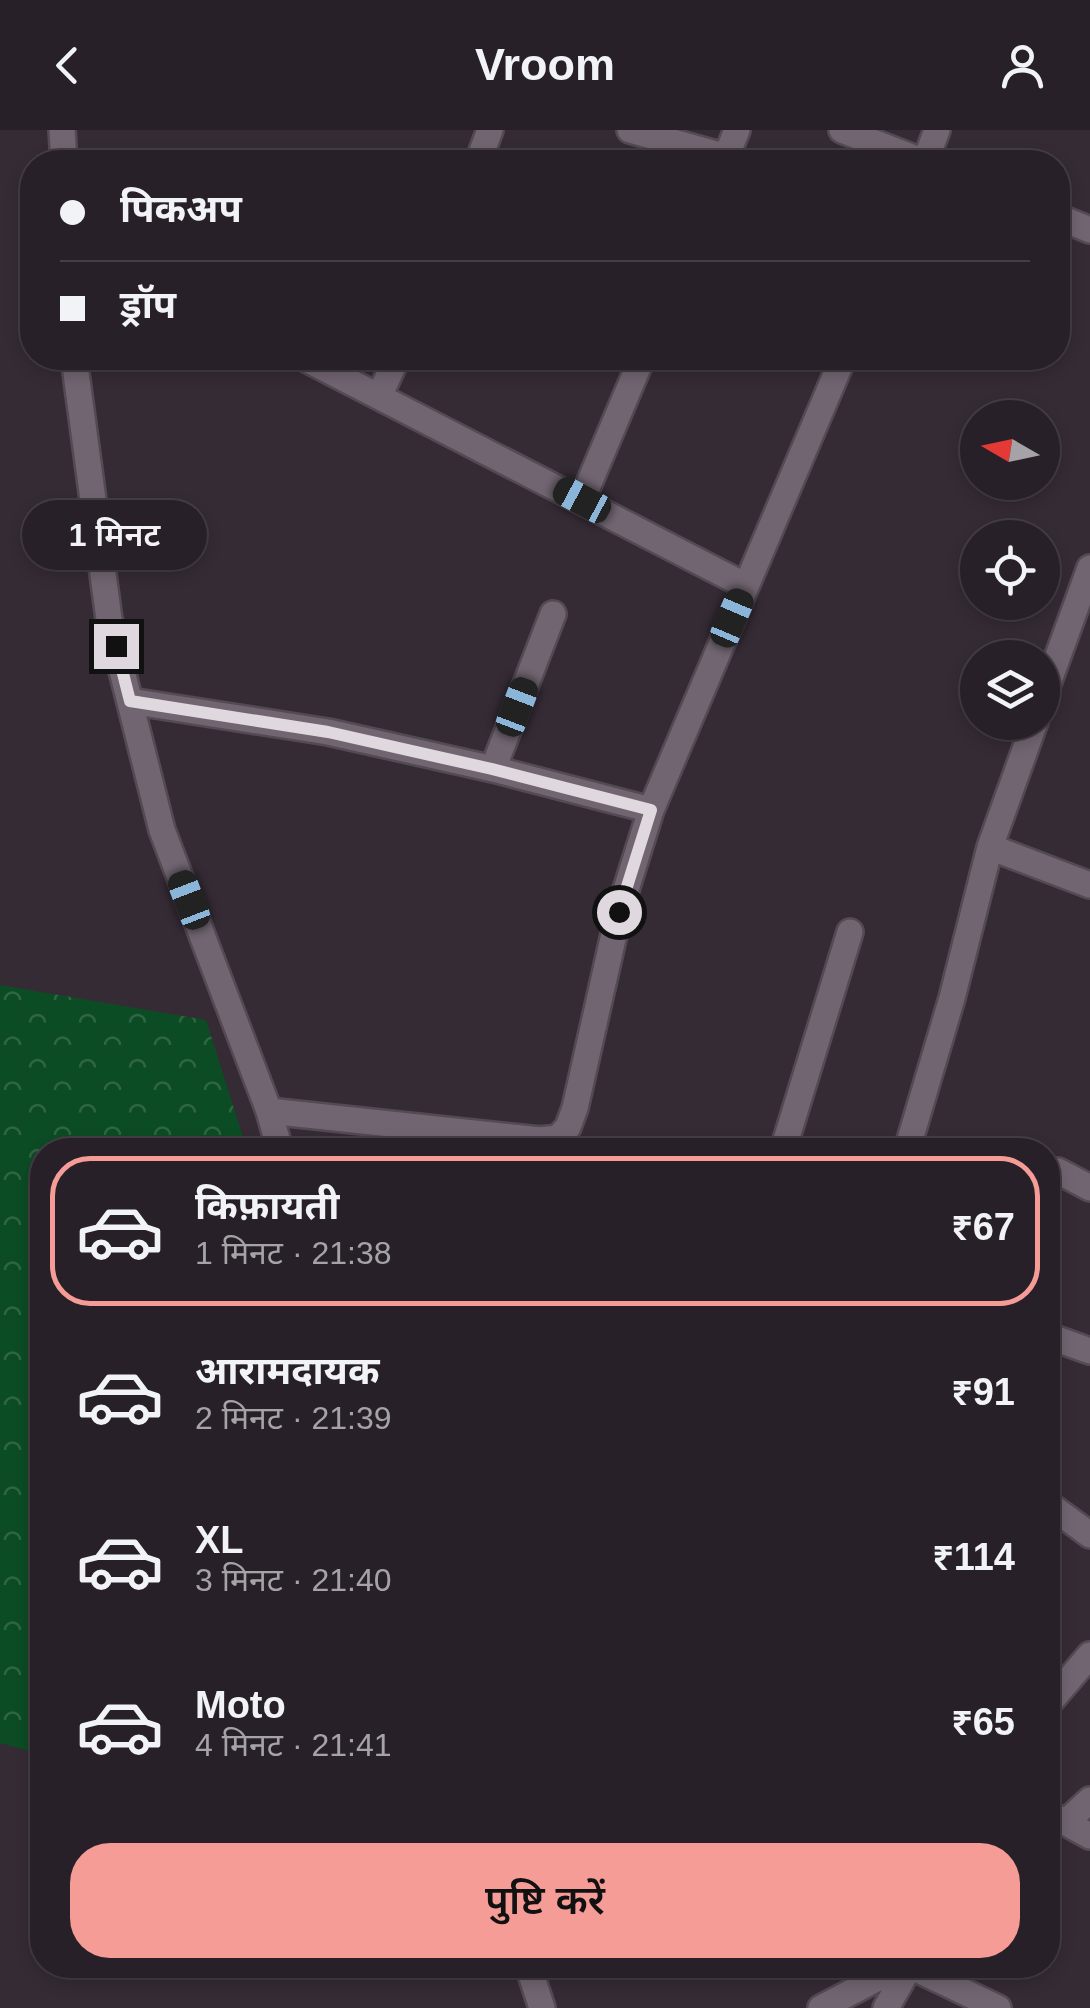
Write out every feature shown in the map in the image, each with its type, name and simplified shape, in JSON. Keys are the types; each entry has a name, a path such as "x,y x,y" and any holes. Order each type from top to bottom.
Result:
{"street":[{"path":"630,130 694,150"},
{"path":"842,130 894,150"},
{"path":"76,370 109,619 162,830 277,1138"},
{"path":"329,370 746,586"},
{"path":"380,394 391,370"},
{"path":"582,500 637,370"},
{"path":"558,1138 568,1127 575,1108 619,912 651,810 838,370"},
{"path":"1060,650 1090,568"},
{"path":"492,769 553,614"},
{"path":"130,701 328,732 651,810"},
{"path":"910,1138 990,847 1028,740"},
{"path":"990,847 1090,885"},
{"path":"787,1138 850,932"},
{"path":"269,1111 521,1138"},
{"path":"1060,1171 1090,1188"},
{"path":"1060,1340 1090,1351"},
{"path":"1060,1513 1090,1535"},
{"path":"1060,1690 1090,1655"},
{"path":"1060,1816 1090,1800"},
{"path":"1060,1820 1090,1836"},
{"path":"532,1978 541,2007"},
{"path":"821,2008 878,1978"},
{"path":"886,2008 903,1978"},
{"path":"935,1978 998,2008"}],"green space":[{"path":"0,985 206,1020 243,1138 30,1138 30,1751 0,1743"}],"route":[{"path":"116,646 130,701 328,732 651,810 619,912"}]}
